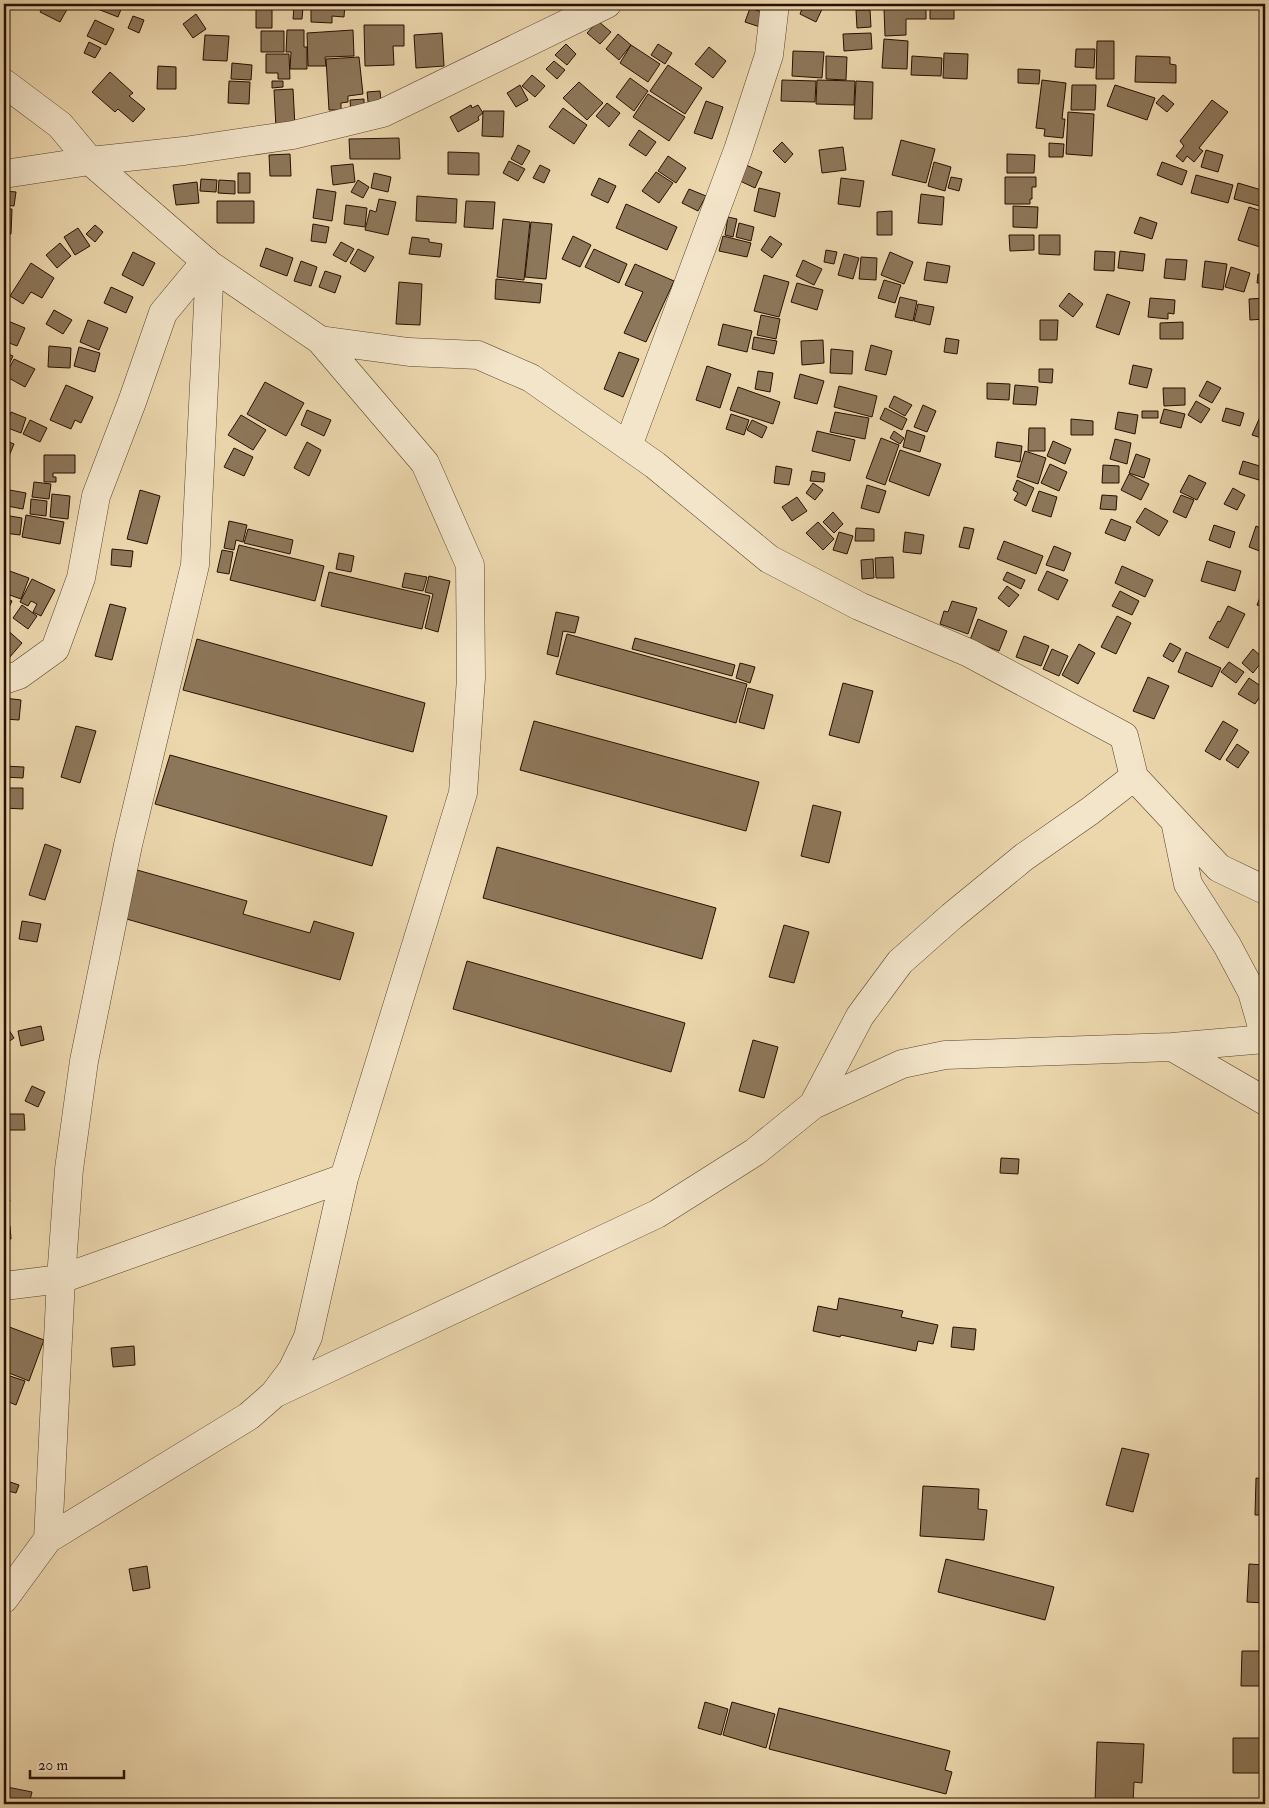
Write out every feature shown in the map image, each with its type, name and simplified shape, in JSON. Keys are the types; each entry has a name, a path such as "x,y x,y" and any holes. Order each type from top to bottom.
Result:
{"street":[{"path":"4,174 293,135 383,113 607,4"},
{"path":"628,446 738,150 769,55 775,4"},
{"path":"4,83 60,125 90,161 208,263 320,340 424,463 470,565 471,678 462,793 344,1178 308,1337 292,1370 274,1394 249,1416 48,1540 4,1598"},
{"path":"4,680 19,675 54,649 81,578 96,496 163,313 208,263"},
{"path":"48,1540 61,1279 69,1169 84,1061 128,845 194,565 208,263"},
{"path":"320,340 410,352 478,355 531,378 654,465 769,559 859,606 969,654 1124,736 1134,777 1219,868 1265,890"},
{"path":"813,1105 860,1016 900,962 952,916 1024,857 1090,811 1134,777"},
{"path":"274,1394 657,1214 755,1152 813,1105 902,1064 945,1055 1172,1047 1265,1038 1252,992 1228,945 1188,884 1175,821"},
{"path":"1172,1047 1265,1101"},
{"path":"4,1286 61,1279 344,1178"}],"building":[{"path":"45,4 70,4 60,22 40,12"},
{"path":"85,4 123,4 118,17"},
{"path":"311,4 345,4 344,17 332,16 332,23 311,22"},
{"path":"804,4 816,4 823,7 816,22 800,14"},
{"path":"872,4 926,4 926,19 906,19 906,35 885,36 884,8 872,8"},
{"path":"930,4 954,4 954,19 930,19"},
{"path":"256,5 272,5 272,28 256,28"},
{"path":"294,7 303,7 302,19 293,19"},
{"path":"750,8 765,13 760,27 745,22"},
{"path":"856,10 870,10 871,27 857,28"},
{"path":"196,14 206,29 193,38 183,24"},
{"path":"133,16 144,20 139,33 128,28"},
{"path":"95,20 114,29 106,45 87,36"},
{"path":"598,21 611,32 600,44 587,33"},
{"path":"364,25 404,25 404,46 393,46 394,65 365,66"},
{"path":"287,30 304,30 304,47 307,47 307,69 290,69 291,52 286,52"},
{"path":"353,30 354,56 325,57 326,66 308,66 307,33"},
{"path":"261,31 284,31 284,52 261,52"},
{"path":"442,33 444,66 416,68 414,35"},
{"path":"871,33 872,49 844,51 843,34"},
{"path":"618,34 631,45 619,60 606,49"},
{"path":"205,35 229,36 227,61 203,60"},
{"path":"884,39 908,41 907,69 882,68"},
{"path":"1097,41 1114,41 1114,79 1096,79"},
{"path":"89,42 101,48 95,58 84,53"},
{"path":"566,44 576,54 567,65 555,55"},
{"path":"658,44 672,53 665,64 651,55"},
{"path":"631,45 660,64 648,82 620,63"},
{"path":"709,47 726,61 713,78 695,64"},
{"path":"1076,49 1095,49 1094,68 1075,67"},
{"path":"793,51 824,52 822,78 792,76"},
{"path":"944,53 968,54 967,79 943,78"},
{"path":"266,54 289,54 290,79 278,79 278,73 266,73"},
{"path":"826,56 847,57 846,80 826,79"},
{"path":"912,56 942,58 941,76 911,75"},
{"path":"1136,56 1170,57 1170,64 1176,65 1176,83 1135,82"},
{"path":"359,57 363,94 348,96 348,102 341,103 341,110 329,110 326,59"},
{"path":"554,61 565,70 557,79 546,69"},
{"path":"232,63 252,65 251,80 231,79"},
{"path":"668,65 702,88 685,114 650,91"},
{"path":"158,66 176,67 176,89 157,89"},
{"path":"1018,69 1040,70 1039,84 1018,83"},
{"path":"110,72 133,93 129,96 145,109 133,122 118,109 115,112 92,92"},
{"path":"532,75 545,86 535,97 522,86"},
{"path":"630,78 648,91 634,111 616,97"},
{"path":"782,80 816,81 815,102 781,101"},
{"path":"817,80 855,81 854,105 816,104"},
{"path":"1042,80 1066,83 1062,119 1065,119 1063,138 1044,136 1045,129 1036,128"},
{"path":"229,81 250,82 249,104 228,103"},
{"path":"272,81 283,81 283,87 272,88"},
{"path":"856,81 873,82 872,119 854,119"},
{"path":"579,82 603,103 587,120 563,98"},
{"path":"520,85 528,100 516,107 507,93"},
{"path":"1072,85 1096,85 1095,110 1071,110"},
{"path":"1115,85 1155,98 1147,120 1107,106"},
{"path":"293,89 295,127 276,128 274,90"},
{"path":"380,91 382,110 369,111 367,92"},
{"path":"648,94 685,117 669,141 633,117"},
{"path":"1163,95 1174,104 1167,112 1156,103"},
{"path":"364,99 364,112 351,113 350,100"},
{"path":"1212,100 1228,112 1199,148 1203,151 1194,162 1187,156 1183,162 1176,156 1184,146 1180,141"},
{"path":"706,101 723,107 712,139 694,133"},
{"path":"607,103 620,113 609,127 596,116"},
{"path":"471,105 472,108 478,105 483,113 478,117 479,120 458,132 450,117"},
{"path":"563,108 587,125 574,144 549,127"},
{"path":"483,111 504,111 503,137 482,136"},
{"path":"1068,112 1094,114 1092,156 1066,154"},
{"path":"639,130 656,142 646,156 629,145"},
{"path":"399,138 400,159 350,159 349,139"},
{"path":"901,140 935,149 926,183 892,175"},
{"path":"782,142 793,154 785,163 773,151"},
{"path":"1049,143 1064,144 1063,157 1049,157"},
{"path":"518,145 530,151 522,165 511,159"},
{"path":"843,147 846,170 822,173 819,150"},
{"path":"1206,150 1223,155 1218,172 1201,167"},
{"path":"448,152 479,153 479,175 448,174"},
{"path":"290,154 291,176 270,176 269,155"},
{"path":"1007,154 1035,155 1034,173 1007,173"},
{"path":"668,156 686,168 676,183 658,171"},
{"path":"509,161 525,169 518,181 503,173"},
{"path":"934,162 951,167 945,191 928,186"},
{"path":"1162,162 1187,171 1182,185 1157,175"},
{"path":"353,164 355,182 333,185 331,166"},
{"path":"540,165 550,170 544,183 533,178"},
{"path":"746,165 762,172 755,188 740,181"},
{"path":"656,172 673,183 659,203 642,191"},
{"path":"238,173 250,173 250,193 238,193"},
{"path":"374,173 391,177 388,192 371,188"},
{"path":"1196,175 1233,185 1228,203 1191,193"},
{"path":"951,177 962,179 959,191 948,188"},
{"path":"1005,177 1036,177 1036,187 1032,187 1030,204 1005,204"},
{"path":"599,178 616,186 608,203 591,195"},
{"path":"841,178 864,181 860,207 838,204"},
{"path":"201,179 217,180 216,192 200,191"},
{"path":"219,180 235,181 235,194 218,193"},
{"path":"358,180 369,187 363,198 351,192"},
{"path":"197,182 199,203 176,205 173,185"},
{"path":"1238,183 1265,191 1263,207 1234,199"},
{"path":"759,188 780,193 775,217 754,211"},
{"path":"317,189 336,192 332,221 313,218"},
{"path":"689,189 706,196 698,211 682,203"},
{"path":"4,191 16,192 14,206 4,205"},
{"path":"921,194 944,197 942,225 918,223"},
{"path":"417,196 457,199 456,223 416,221"},
{"path":"379,199 396,202 388,235 365,230 370,210 376,212"},
{"path":"217,201 254,201 254,223 217,223"},
{"path":"466,201 495,202 493,229 464,227"},
{"path":"626,204 677,227 667,250 616,228"},
{"path":"346,205 367,208 365,227 344,224"},
{"path":"1013,206 1038,207 1037,228 1013,227"},
{"path":"1249,207 1265,212 1265,232 1260,247 1238,240"},
{"path":"4,209 12,209 11,234 4,234"},
{"path":"892,211 892,235 877,235 877,212"},
{"path":"728,217 737,219 733,237 725,235"},
{"path":"1140,217 1157,223 1152,239 1134,233"},
{"path":"503,219 530,222 524,280 497,277"},
{"path":"531,222 552,224 546,279 525,277"},
{"path":"739,223 754,227 751,241 736,237"},
{"path":"313,224 329,227 326,243 311,241"},
{"path":"95,225 103,232 95,242 86,234"},
{"path":"78,228 90,246 75,255 64,237"},
{"path":"1009,235 1034,235 1034,250 1010,251"},
{"path":"1039,235 1060,235 1060,255 1039,254"},
{"path":"573,236 591,245 580,267 562,259"},
{"path":"723,236 751,243 747,257 719,251"},
{"path":"770,236 782,244 772,258 761,250"},
{"path":"412,237 429,239 429,242 442,244 440,257 409,254"},
{"path":"341,242 354,249 346,262 333,255"},
{"path":"60,243 71,256 57,268 46,255"},
{"path":"266,248 293,258 287,276 260,266"},
{"path":"358,249 374,257 365,272 350,263"},
{"path":"594,249 627,264 619,283 585,267"},
{"path":"826,250 837,252 834,264 824,262"},
{"path":"1095,251 1115,252 1114,271 1094,270"},
{"path":"1120,251 1145,254 1143,271 1118,268"},
{"path":"133,252 155,263 143,286 122,275"},
{"path":"890,252 913,262 904,284 881,275"},
{"path":"844,254 859,258 853,279 838,275"},
{"path":"861,257 877,258 876,280 859,279"},
{"path":"1166,259 1187,260 1185,280 1164,278"},
{"path":"803,260 822,269 814,285 796,276"},
{"path":"301,261 317,267 311,286 294,281"},
{"path":"1205,261 1227,264 1223,290 1202,287"},
{"path":"927,262 950,266 947,283 924,280"},
{"path":"31,263 54,278 42,298 31,292 23,304 10,296"},
{"path":"635,264 674,281 646,342 624,333 643,292 625,285"},
{"path":"1231,267 1250,273 1244,292 1225,287"},
{"path":"325,271 341,276 335,293 319,287"},
{"path":"1258,274 1265,274 1265,283 1257,283"},
{"path":"764,275 789,282 779,317 754,311"},
{"path":"496,279 542,284 540,303 495,299"},
{"path":"884,280 901,285 895,303 878,298"},
{"path":"399,282 422,284 420,325 396,324"},
{"path":"797,283 823,290 817,310 791,302"},
{"path":"111,287 133,297 126,313 104,303"},
{"path":"1069,293 1083,304 1073,317 1059,306"},
{"path":"1107,294 1130,302 1119,335 1096,327"},
{"path":"900,297 917,301 913,321 895,317"},
{"path":"1150,298 1175,300 1174,314 1168,313 1168,319 1148,317"},
{"path":"1265,298 1265,319 1250,320 1249,299"},
{"path":"918,304 934,307 930,325 914,321"},
{"path":"54,310 72,320 63,334 46,324"},
{"path":"761,315 780,319 776,339 757,335"},
{"path":"88,320 108,328 99,350 80,342"},
{"path":"1040,320 1058,320 1057,340 1040,340"},
{"path":"8,321 25,328 17,346 4,341 4,330"},
{"path":"1183,322 1183,339 1160,339 1160,323"},
{"path":"723,324 752,331 747,352 718,345"},
{"path":"754,337 777,341 774,354 752,349"},
{"path":"946,338 959,340 957,354 944,352"},
{"path":"823,340 824,363 802,365 801,341"},
{"path":"871,345 892,351 886,375 865,370"},
{"path":"49,346 71,348 70,368 48,367"},
{"path":"79,347 100,353 95,372 74,366"},
{"path":"831,349 853,351 852,374 830,373"},
{"path":"619,352 639,359 623,397 604,389"},
{"path":"6,353 13,356 4,375 4,356"},
{"path":"14,359 35,369 25,387 5,376"},
{"path":"1133,365 1152,369 1147,388 1129,384"},
{"path":"707,366 731,374 720,408 696,400"},
{"path":"1039,369 1053,369 1052,383 1039,382"},
{"path":"758,371 773,373 770,392 755,389"},
{"path":"800,374 824,381 817,404 794,398"},
{"path":"1207,381 1221,388 1212,403 1199,396"},
{"path":"265,382 304,403 286,436 247,414"},
{"path":"987,383 1010,384 1009,400 987,399"},
{"path":"66,385 93,397 81,423 75,420 71,429 50,420"},
{"path":"1015,385 1038,387 1036,405 1013,404"},
{"path":"839,386 877,396 872,417 834,407"},
{"path":"738,387 780,402 773,424 730,410"},
{"path":"1163,388 1185,388 1185,405 1164,406"},
{"path":"894,396 912,405 905,416 889,407"},
{"path":"1196,401 1210,409 1201,423 1188,415"},
{"path":"923,405 936,411 927,432 914,427"},
{"path":"885,408 907,419 902,430 880,419"},
{"path":"1226,408 1244,413 1240,426 1222,421"},
{"path":"1164,409 1185,414 1181,428 1160,423"},
{"path":"307,410 331,420 324,436 301,425"},
{"path":"1142,411 1158,411 1158,418 1142,418"},
{"path":"11,412 26,418 21,433 5,427"},
{"path":"835,412 869,418 865,439 830,432"},
{"path":"1118,412 1138,415 1135,434 1115,429"},
{"path":"731,414 749,420 744,435 726,429"},
{"path":"241,415 266,430 253,450 228,435"},
{"path":"1260,417 1265,419 1265,439 1252,435"},
{"path":"1071,419 1093,421 1093,435 1071,435"},
{"path":"30,420 47,428 40,442 23,434"},
{"path":"752,420 767,427 762,438 747,430"},
{"path":"1029,428 1045,428 1045,451 1028,451"},
{"path":"907,430 925,436 920,452 903,447"},
{"path":"817,431 855,440 850,461 812,451"},
{"path":"894,431 904,438 900,444 890,438"},
{"path":"881,438 899,445 885,485 866,478"},
{"path":"1115,439 1131,443 1127,464 1110,459"},
{"path":"4,440 14,444 4,468"},
{"path":"1053,441 1071,449 1065,464 1047,456"},
{"path":"307,442 321,450 309,476 294,468"},
{"path":"997,442 1022,446 1020,462 995,457"},
{"path":"234,448 253,457 244,476 224,467"},
{"path":"900,450 941,464 929,496 889,481"},
{"path":"1025,451 1046,458 1038,484 1017,477"},
{"path":"1136,454 1150,459 1144,478 1129,473"},
{"path":"44,455 75,455 75,473 53,473 53,477 56,477 56,482 44,482"},
{"path":"1243,461 1263,467 1259,480 1239,474"},
{"path":"1050,464 1067,472 1059,491 1041,483"},
{"path":"1103,465 1119,466 1119,483 1102,483"},
{"path":"776,466 792,469 789,485 774,483"},
{"path":"812,471 825,473 824,482 810,481"},
{"path":"1129,474 1149,484 1141,500 1121,490"},
{"path":"1189,475 1206,483 1197,500 1180,492"},
{"path":"1017,480 1034,488 1026,506 1014,500 1018,493 1013,490"},
{"path":"34,482 51,484 49,499 32,497"},
{"path":"813,483 823,490 815,500 806,493"},
{"path":"867,485 886,491 879,513 861,508"},
{"path":"1233,488 1245,495 1237,510 1224,504"},
{"path":"4,489 26,493 23,509 7,506 4,509"},
{"path":"140,490 160,496 147,544 127,539"},
{"path":"1039,491 1057,497 1051,517 1032,511"},
{"path":"52,494 70,496 68,519 50,517"},
{"path":"1102,495 1117,496 1116,510 1100,509"},
{"path":"1181,495 1194,500 1186,518 1173,512"},
{"path":"797,497 807,511 792,521 782,507"},
{"path":"31,499 47,501 46,516 30,514"},
{"path":"1145,508 1168,521 1159,536 1136,522"},
{"path":"833,512 843,524 834,533 823,522"},
{"path":"4,515 22,518 20,535 4,533"},
{"path":"26,515 64,522 60,544 22,537"},
{"path":"1111,519 1131,527 1125,541 1105,533"},
{"path":"229,521 247,525 243,542 236,540 234,550 224,548"},
{"path":"818,522 834,539 823,550 806,533"},
{"path":"1214,525 1235,532 1230,548 1209,540"},
{"path":"1256,526 1265,530 1265,553 1249,547"},
{"path":"964,527 974,529 969,549 959,547"},
{"path":"856,528 874,529 874,541 855,541"},
{"path":"248,529 293,540 290,554 244,543"},
{"path":"839,532 853,536 847,554 833,550"},
{"path":"905,532 924,535 921,554 903,552"},
{"path":"1004,541 1043,556 1036,574 997,559"},
{"path":"239,545 324,566 315,601 230,580"},
{"path":"1054,546 1071,553 1064,571 1046,565"},
{"path":"112,549 133,551 131,567 111,565"},
{"path":"222,550 233,552 229,574 217,572"},
{"path":"339,553 354,556 351,572 336,569"},
{"path":"893,557 894,578 876,578 875,558"},
{"path":"873,559 874,578 862,579 861,560"},
{"path":"1207,561 1241,571 1235,591 1201,581"},
{"path":"1122,566 1153,580 1145,597 1115,583"},
{"path":"4,569 29,578 21,599 4,593"},
{"path":"1047,571 1068,580 1058,600 1038,590"},
{"path":"329,572 430,596 422,629 321,606"},
{"path":"1007,572 1025,580 1021,589 1003,580"},
{"path":"405,573 427,577 423,591 402,587"},
{"path":"429,576 450,581 438,632 425,628 433,594 425,592"},
{"path":"32,579 55,590 41,616 33,612 37,604 31,601 28,606 20,602"},
{"path":"1265,585 1265,608 1257,605"},
{"path":"1007,586 1019,595 1009,607 998,598"},
{"path":"1120,591 1139,601 1132,615 1112,606"},
{"path":"4,597 12,601 6,614 4,612"},
{"path":"952,601 977,608 968,634 940,624 944,611 948,612"},
{"path":"110,604 126,608 112,660 95,656"},
{"path":"22,605 37,616 28,629 13,618"},
{"path":"1228,606 1245,614 1228,648 1209,638"},
{"path":"556,612 579,617 575,633 563,631 558,657 547,654"},
{"path":"1117,616 1131,623 1116,654 1101,647"},
{"path":"978,619 1007,631 999,651 970,640"},
{"path":"4,628 22,643 9,658 4,653"},
{"path":"567,634 747,684 736,723 556,674"},
{"path":"1024,636 1049,646 1041,666 1016,657"},
{"path":"635,638 735,665 732,676 632,649"},
{"path":"197,639 425,703 413,752 183,690"},
{"path":"1170,643 1181,649 1173,662 1163,656"},
{"path":"1079,644 1095,653 1078,684 1062,675"},
{"path":"1052,649 1068,656 1059,676 1043,669"},
{"path":"1253,649 1264,659 1253,673 1242,663"},
{"path":"1186,652 1221,668 1212,687 1178,672"},
{"path":"1229,662 1244,672 1236,683 1221,672"},
{"path":"740,663 755,667 750,683 736,678"},
{"path":"1148,677 1169,686 1154,719 1133,711"},
{"path":"1249,678 1265,689 1255,704 1238,694"},
{"path":"843,683 873,691 859,743 829,735"},
{"path":"748,688 773,695 764,729 739,722"},
{"path":"4,698 21,700 19,720 4,719"},
{"path":"534,721 759,782 746,831 520,770"},
{"path":"1223,721 1238,730 1220,760 1205,751"},
{"path":"76,726 96,731 80,783 61,777"},
{"path":"1237,744 1249,752 1238,768 1226,760"},
{"path":"170,755 387,816 372,866 155,804"},
{"path":"4,766 24,767 23,778 4,777"},
{"path":"5,788 23,788 23,809 4,808"},
{"path":"813,805 841,812 829,863 801,856"},
{"path":"45,844 61,850 45,900 29,895"},
{"path":"497,847 716,908 702,959 483,898"},
{"path":"137,870 247,901 243,914 310,933 314,921 354,933 340,980 123,918"},
{"path":"22,921 41,924 37,942 19,939"},
{"path":"784,925 809,932 794,983 769,977"},
{"path":"467,961 685,1023 671,1072 453,1009"},
{"path":"4,1022 14,1038 4,1045"},
{"path":"41,1026 44,1040 21,1046 18,1031"},
{"path":"753,1040 778,1047 764,1098 739,1091"},
{"path":"32,1086 45,1092 38,1107 25,1101"},
{"path":"6,1114 24,1114 25,1130 7,1130"},
{"path":"1001,1158 1019,1159 1018,1174 1000,1173"},
{"path":"4,1184 6,1184 10,1201 4,1202"},
{"path":"4,1226 10,1226 11,1239 4,1239"},
{"path":"839,1298 903,1311 901,1317 938,1325 933,1344 918,1341 916,1351 813,1331 818,1306 837,1310"},
{"path":"4,1325 44,1340 29,1381 4,1371"},
{"path":"953,1327 976,1329 974,1350 951,1347"},
{"path":"134,1346 135,1365 113,1367 111,1348"},
{"path":"4,1374 25,1381 16,1405 4,1400"},
{"path":"1122,1448 1149,1454 1133,1512 1106,1505"},
{"path":"1256,1478 1265,1479 1265,1515 1255,1515"},
{"path":"4,1480 19,1485 16,1493 4,1490"},
{"path":"923,1486 979,1489 978,1509 987,1510 984,1540 920,1536"},
{"path":"946,1559 1054,1587 1045,1620 938,1592"},
{"path":"1249,1564 1265,1565 1265,1603 1247,1602"},
{"path":"147,1566 150,1588 133,1591 129,1569"},
{"path":"1242,1651 1265,1651 1265,1686 1241,1686"},
{"path":"705,1702 728,1709 721,1735 698,1728"},
{"path":"732,1702 775,1714 766,1748 723,1735"},
{"path":"779,1708 950,1751 945,1770 952,1772 946,1794 769,1749"},
{"path":"1233,1738 1262,1738 1262,1773 1233,1773"},
{"path":"1097,1742 1144,1744 1142,1783 1134,1782 1133,1804 1095,1803"},
{"path":"7,1787 32,1792 29,1804 4,1804"}]}
